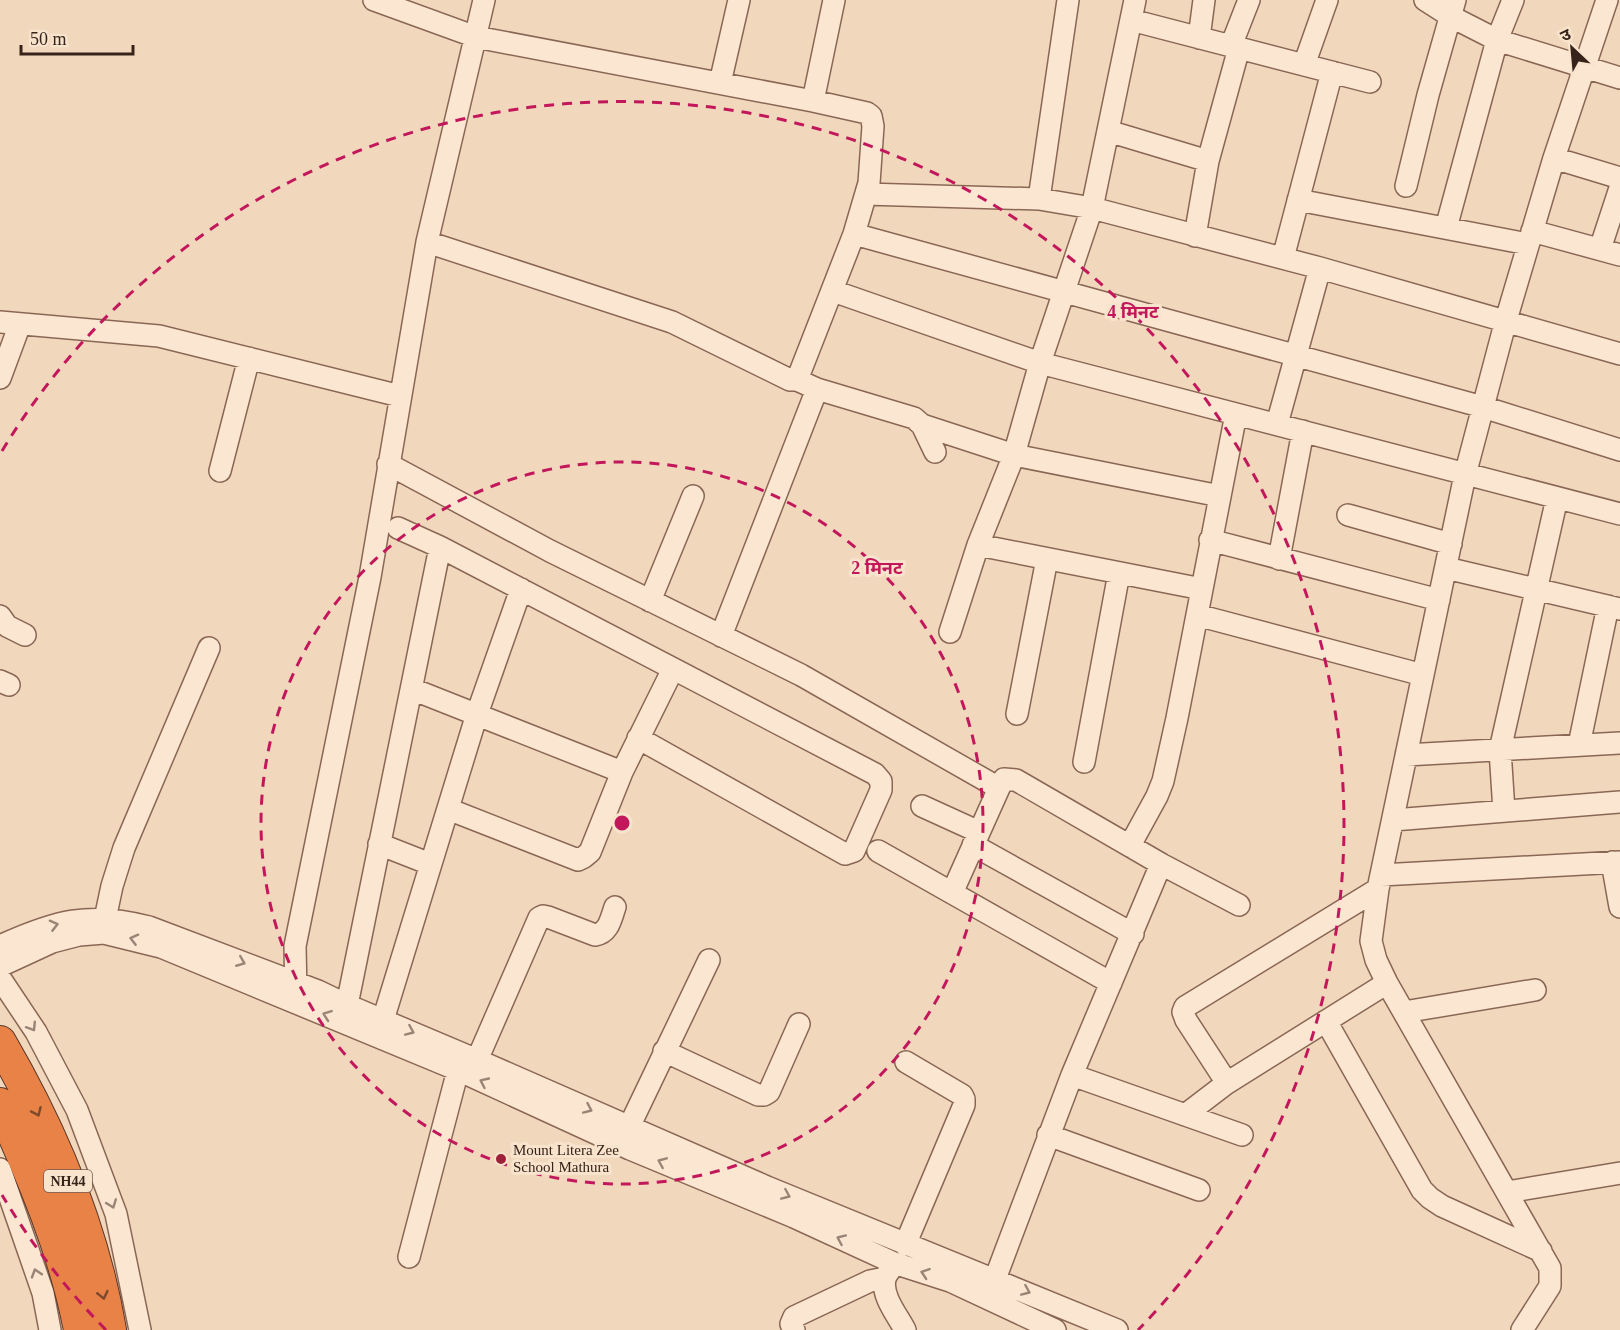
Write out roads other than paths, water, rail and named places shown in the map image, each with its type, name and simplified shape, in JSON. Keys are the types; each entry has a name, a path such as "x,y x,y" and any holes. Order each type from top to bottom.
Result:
{"highway":[{"name":"NH44","path":"0,1042 25,1083 77,1202 94,1256 110,1330"},
{"name":"NH44","path":"0,1104 34,1179 61,1253 80,1330"}],"street":[{"path":"374,0 476,37 813,101 867,113 871,116 873,126 869,183 866,194 833,291 797,380"},
{"path":"297,1004 295,946 370,577 427,242 484,0"},
{"path":"720,83 739,0"},
{"path":"813,101 834,0"},
{"path":"1039,198 1068,0"},
{"path":"1199,38 1204,0"},
{"path":"1195,236 1209,161 1235,47 1249,0"},
{"path":"1304,65 1327,0"},
{"path":"1425,0 1452,8 1497,40 1620,78"},
{"path":"1446,228 1497,40 1513,0"},
{"path":"1522,1330 1550,1286 1551,1268 1387,983 1376,960 1371,941 1380,882 1465,475 1530,238 1607,0"},
{"path":"1406,186 1452,8"},
{"path":"950,632 978,545 1014,455 1040,363 1092,208 1133,10 1199,38 1370,82"},
{"path":"1283,258 1332,72"},
{"path":"1108,131 1209,161"},
{"path":"1554,158 1620,178"},
{"path":"1298,200 1446,228 1530,238 1610,252 1620,188"},
{"path":"866,194 1039,198 1092,208 1320,268 1620,354"},
{"path":"854,234 1483,407 1620,450"},
{"path":"427,242 672,322 790,380 797,380 817,389 914,418 922,425 935,452"},
{"path":"1277,424 1320,268"},
{"path":"833,291 1040,363 1620,514"},
{"path":"0,378 10,323 159,336 400,396"},
{"path":"220,471 249,358"},
{"path":"721,636 817,389"},
{"path":"1132,847 1134,838 1163,781 1236,414"},
{"path":"922,425 1014,455 1220,496"},
{"path":"1279,559 1303,431"},
{"path":"388,464 550,551 801,675 999,788"},
{"path":"650,601 693,496"},
{"path":"1504,811 1500,750 1557,498"},
{"path":"1348,515 1451,544"},
{"path":"398,528 521,589 878,777 882,784 881,790 854,851 845,854 639,738"},
{"path":"1210,540 1439,600"},
{"path":"978,545 1202,589"},
{"path":"346,1005 440,547"},
{"path":"1017,714 1047,559"},
{"path":"1446,568 1538,590 1616,605 1579,746"},
{"path":"1084,762 1119,573"},
{"path":"383,1020 477,714 521,589"},
{"path":"1197,615 1423,675"},
{"path":"0,616 8,626 25,635"},
{"path":"105,919 124,848 209,648"},
{"path":"448,809 578,860 585,857 590,852 622,772 673,669"},
{"path":"412,689 622,772"},
{"path":"1406,755 1620,743"},
{"path":"952,893 1004,779 1016,780 1161,864 1239,905"},
{"path":"1393,820 1620,802"},
{"path":"922,806 1133,934"},
{"path":"379,844 430,864"},
{"path":"878,851 1111,983"},
{"path":"1227,1083 1186,1020 1183,1012 1185,1007 1380,882 1616,862 1620,908"},
{"path":"995,1279 1072,1075 1161,864"},
{"path":"477,1060 539,918 548,917 600,934 605,931 615,907"},
{"path":"0,946 55,924 86,919 121,919 149,927 318,991 629,1127 895,1262 995,1279 1117,1330"},
{"path":"0,966 52,942 80,935 104,933 161,946 458,1070 630,1149 749,1189"},
{"path":"629,1127 709,960"},
{"path":"0,978 36,1032 76,1110 116,1214 140,1330"},
{"path":"1185,1115 1227,1083 1387,983"},
{"path":"1404,1011 1535,990"},
{"path":"1326,1021 1422,1190 1442,1206 1541,1251"},
{"path":"664,1052 758,1095 764,1095 769,1092 799,1024"},
{"path":"905,1330 888,1298 895,1262 964,1105 962,1095 906,1062"},
{"path":"409,1257 458,1070"},
{"path":"1072,1075 1242,1135"},
{"path":"1048,1135 1199,1190"},
{"path":"0,1169 43,1293 50,1330"},
{"path":"1507,1192 1620,1173"},
{"path":"794,1330 791,1324 794,1317 870,1281 895,1262"},
{"path":"956,1274 1055,1330"}],"place":[{"name":"Mount Litera Zee School Mathura","path":"501,1159"}]}
